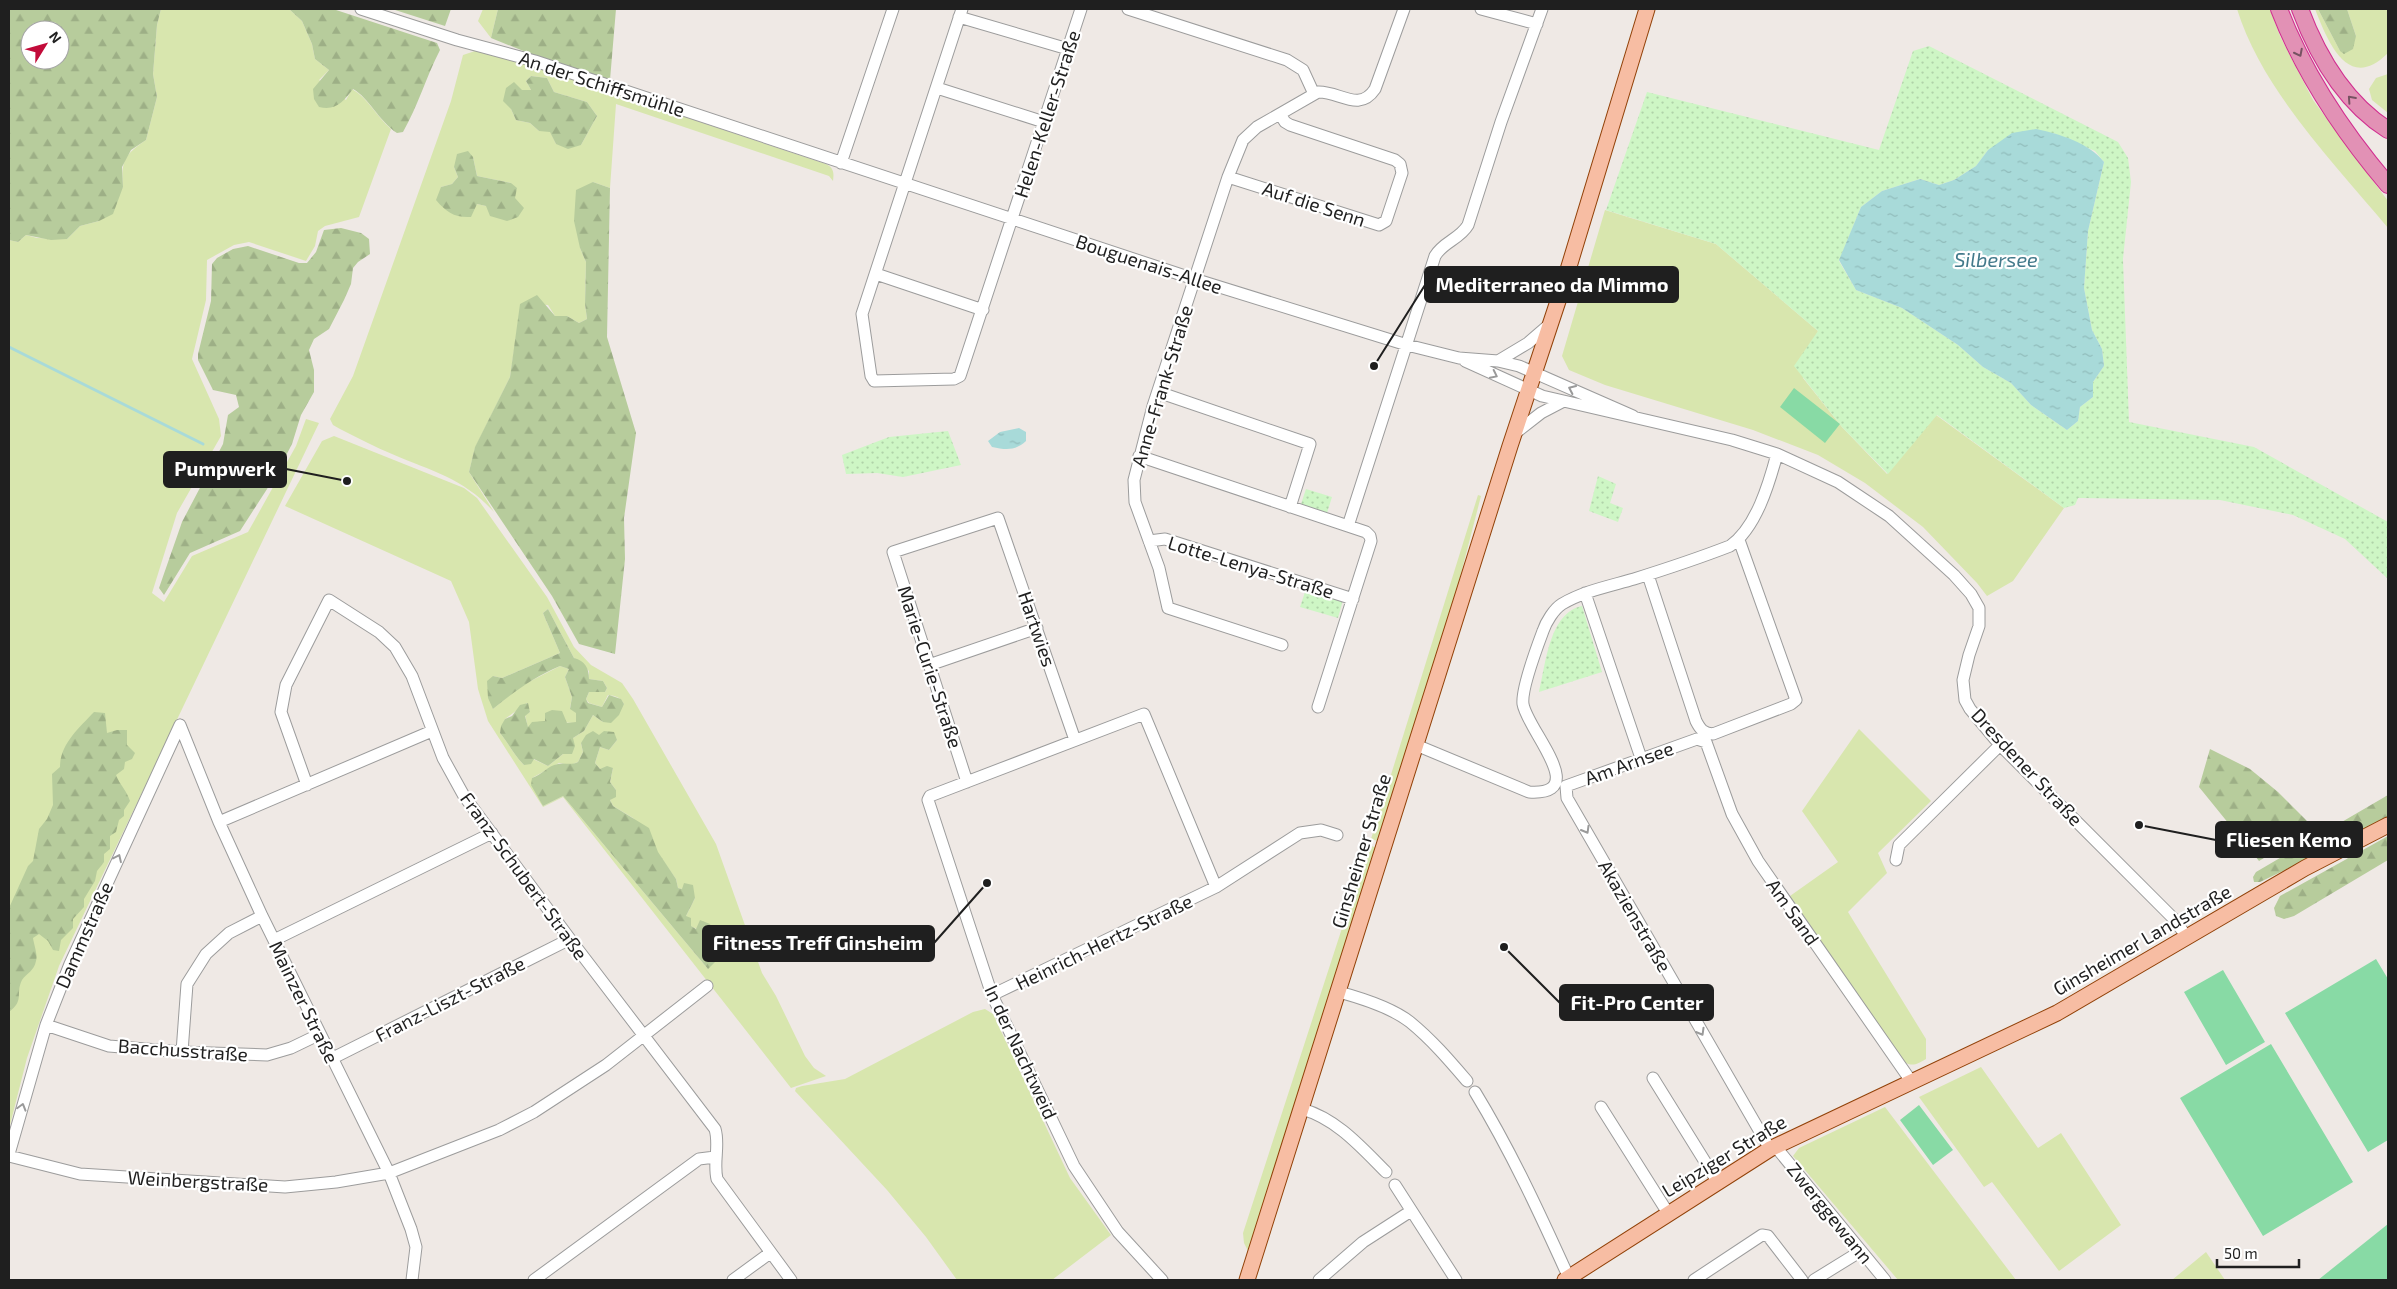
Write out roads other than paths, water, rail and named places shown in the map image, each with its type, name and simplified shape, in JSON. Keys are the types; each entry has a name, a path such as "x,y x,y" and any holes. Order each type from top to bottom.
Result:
{"highway":[{"path":"2279,9 2320,92 2348,134 2388,185"},
{"path":"2300,9 2318,50 2340,87 2362,111 2388,130"}],"main road":[{"name":"Ginsheimer Straße","path":"1247,1280 1550,324 1647,9"},
{"name":"Ginsheimer Landstraße","path":"1911,1081 2057,1013 2305,868 2388,825"},
{"name":"Leipziger Straße","path":"1567,1279 1772,1147 1911,1081"}],"street":[{"name":"An der Schiffsmühle","path":"361,9 457,40 535,61 841,163"},
{"path":"841,163 892,9"},
{"name":"Helen-Keller-Straße","path":"876,274 862,314 871,376 874,381 954,379 960,376 1013,219 1080,9"},
{"path":"1128,9 1287,60 1303,70 1314,94 1321,92 1361,102 1372,94 1404,9"},
{"path":"1481,9 1537,24"},
{"path":"1348,526 1435,255 1443,246 1460,235 1468,225 1542,9"},
{"path":"983,310 876,274 936,88 961,13 1068,49"},
{"path":"936,88 1044,122"},
{"name":"Anne-Frank-Straße","path":"1282,645 1168,608 1149,541 1135,502 1134,480 1158,392 1194,279 1228,177 1243,140 1250,132 1314,94"},
{"name":"Auf die Senn","path":"1228,177 1379,225 1386,221 1402,173 1400,164 1395,160 1290,125 1285,122 1280,114"},
{"name":"Bouguenais-Allee","path":"841,163 1194,279 1407,345 1459,358 1498,361 1534,372"},
{"path":"1498,361 1528,343 1550,324"},
{"name":"Bouguenais-Allee","path":"1459,358 1528,390"},
{"name":"Dresdener Straße","path":"1534,372 1633,416"},
{"name":"Dresdener Straße","path":"1528,390 1562,402 1633,416 1732,440 1777,454 1838,482 1870,503 1928,550 1971,594 1979,608 1980,619 1963,680 1963,691 1970,709 2000,745 2173,918 2186,937"},
{"path":"1158,392 1310,444 1290,507"},
{"path":"1514,434 1541,413 1562,402"},
{"path":"1648,574 1696,721 1706,733 1713,734 1791,704 1796,700 1739,540 1750,524 1772,472 1777,454"},
{"path":"1139,456 1366,532 1370,536 1371,541 1318,707"},
{"name":"Marie-Curie-Straße","path":"967,782 893,552 998,518"},
{"name":"Hartwies","path":"998,518 1076,740"},
{"name":"Lotte-Lenya-Straße","path":"1149,541 1165,539 1353,599"},
{"name":"Akazienstraße","path":"1739,540 1730,546 1585,593 1561,605 1544,629 1524,692 1523,705 1530,724 1557,771 1568,798 1772,1147"},
{"path":"1585,593 1641,758"},
{"name":"Franz-Schubert-Straße","path":"307,785 281,712 282,698 286,685 329,600 379,632 395,647 412,676 443,758 464,796 715,1129 718,1140 715,1157 716,1179 791,1280"},
{"path":"929,665 1036,628"},
{"name":"Heinrich-Hertz-Straße","path":"1076,740 1144,714 1216,887"},
{"name":"Mainzer Straße","path":"180,725 219,822 262,916 389,1173 416,1246 412,1280"},
{"name":"Dammstraße","path":"9,1155 46,1024 86,926 180,725"},
{"path":"219,822 432,731"},
{"path":"967,782 1076,740"},
{"name":"Am Arnsee","path":"1561,784 1692,740"},
{"name":"Am Sand","path":"1692,740 1702,740 1708,746 1732,814 1758,861 1911,1081"},
{"path":"1416,745 1529,792 1546,791 1561,784"},
{"path":"1896,860 1899,845 2000,745"},
{"name":"In der Nachtweid","path":"967,782 930,796 928,800 992,995 1074,1166 1118,1232 1162,1280"},
{"name":"Heinrich-Hertz-Straße","path":"992,995 1216,887 1300,833 1321,830 1337,835"},
{"path":"274,940 492,833"},
{"path":"182,1052 187,984 206,954 229,933 262,916"},
{"name":"Franz-Liszt-Straße","path":"331,1059 570,939"},
{"name":"Weinbergstraße","path":"9,1155 80,1174 285,1187 336,1182 389,1173 491,1133 534,1112 606,1065 707,986"},
{"path":"1339,992 1381,1007 1409,1021 1442,1052 1467,1081"},
{"name":"Bacchusstraße","path":"46,1024 109,1046 182,1052 267,1055 291,1048 320,1034"},
{"path":"1653,1078 1717,1181"},
{"path":"1474,1092 1494,1123 1533,1198 1567,1279"},
{"path":"1601,1107 1668,1213"},
{"path":"1302,1108 1326,1119 1348,1134 1386,1172"},
{"name":"Zwerggewann","path":"1772,1147 1885,1280"},
{"path":"534,1280 699,1159 715,1157"},
{"path":"1394,1185 1456,1280"},
{"path":"1323,1279 1363,1242 1411,1210"},
{"path":"1694,1280 1762,1236 1768,1236 1802,1280"},
{"path":"1814,1280 1861,1251"},
{"path":"733,1280 770,1253"}],"water":[{"name":"Silbersee","path":"2036,129 2073,140 2098,155 2104,162 2088,231 2084,288 2092,330 2102,349 2104,366 2093,382 2093,397 2080,407 2078,421 2067,430 2031,405 2011,383 1983,367 1958,345 1902,308 1856,290 1839,260 1861,207 1882,191 1920,179 1939,185 1954,180 1976,166 1988,150 2012,133"},
{"path":"1019,428 1026,432 1026,441 1018,447 1006,449 992,447 988,441 1000,432"}],"waterway":[{"path":"9,347 203,444"}],"place":[{"name":"Mediterraneo da Mimmo","path":"1374,366"},
{"name":"Pumpwerk","path":"347,481"},
{"name":"Fliesen Kemo","path":"2139,825"},
{"name":"Fitness Treff Ginsheim","path":"987,883"},
{"name":"Fit-Pro Center","path":"1504,947"}]}
